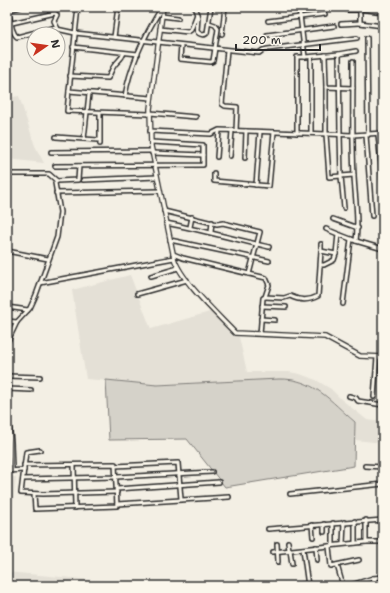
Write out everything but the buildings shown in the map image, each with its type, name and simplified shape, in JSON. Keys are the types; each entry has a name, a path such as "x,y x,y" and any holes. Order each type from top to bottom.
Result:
{"street":[{"path":"20,7 9,8 14,34 17,37 26,35"},
{"path":"78,7 67,111 196,117"},
{"path":"114,37 118,7"},
{"path":"148,7 162,7"},
{"path":"162,7 150,114 150,131 154,165 173,256 178,268 235,333 325,337 360,356 383,357"},
{"path":"125,96 138,54 149,27 162,7"},
{"path":"194,7 198,17 198,33 201,34 207,34 211,7"},
{"path":"222,34 225,7"},
{"path":"299,7 305,57"},
{"path":"344,7 347,10 360,9 383,12"},
{"path":"360,9 360,23"},
{"path":"12,23 55,13 56,15 54,21 56,26"},
{"path":"160,29 188,32 197,13"},
{"path":"268,21 325,14"},
{"path":"162,16 178,18"},
{"path":"181,45 179,58 212,62 214,60 216,49 218,28 209,23"},
{"path":"341,24 360,23 383,26"},
{"path":"267,35 334,26"},
{"path":"66,31 259,53 264,50 357,38"},
{"path":"368,38 367,135 372,216"},
{"path":"376,38 382,40 383,82"},
{"path":"74,47 138,54"},
{"path":"227,50 222,104 225,106 238,107 236,131"},
{"path":"297,133 297,57 311,57 356,51"},
{"path":"70,76 108,78 118,60 122,59 124,53"},
{"path":"339,54 340,134 344,208"},
{"path":"325,55 326,134 329,176 354,175"},
{"path":"311,57 312,133"},
{"path":"7,60 9,69 7,70"},
{"path":"353,62 354,175 358,228 356,241"},
{"path":"326,87 353,88"},
{"path":"69,92 152,98"},
{"path":"84,139 86,112 90,94"},
{"path":"100,113 100,144"},
{"path":"150,131 212,134 219,130 353,135 383,133"},
{"path":"217,157 219,130"},
{"path":"230,156 232,131"},
{"path":"245,158 246,131"},
{"path":"256,186 260,132"},
{"path":"214,173 214,181 256,186 269,185 274,132"},
{"path":"378,134 382,185"},
{"path":"56,137 98,140"},
{"path":"54,166 203,165 204,147 201,144 151,142"},
{"path":"51,152 152,152 203,155"},
{"path":"7,174 50,174 58,181 78,180 79,166"},
{"path":"83,180 157,178"},
{"path":"7,343 17,322 28,310 36,295 57,237 60,212 55,183 58,181"},
{"path":"56,193 160,191"},
{"path":"164,211 260,232 249,274"},
{"path":"190,228 192,217"},
{"path":"333,219 358,228"},
{"path":"211,232 212,222"},
{"path":"166,223 211,232 227,238 269,247"},
{"path":"326,229 356,241 383,249"},
{"path":"321,265 334,260 338,234"},
{"path":"343,304 351,239"},
{"path":"170,240 269,261"},
{"path":"265,297 284,298 290,296 305,301 311,298 316,298 318,296 321,265 321,244"},
{"path":"7,251 48,259"},
{"path":"321,251 336,254"},
{"path":"40,283 173,256 183,258 266,278 269,285 265,297 263,298 260,334"},
{"path":"151,276 178,268"},
{"path":"137,294 187,280"},
{"path":"262,306 286,307"},
{"path":"7,307 28,310"},
{"path":"261,320 275,320"},
{"path":"7,321 17,322"},
{"path":"7,333 12,333"},
{"path":"374,397 377,357"},
{"path":"7,376 40,377"},
{"path":"7,389 30,390"},
{"path":"349,396 356,398 358,401 383,405"},
{"path":"7,406 12,470"},
{"path":"40,450 26,452 21,493 74,493 219,482"},
{"path":"24,465 115,464 115,466 178,463 181,499"},
{"path":"74,465 75,508"},
{"path":"115,466 117,504"},
{"path":"364,466 383,467"},
{"path":"7,470 24,470"},
{"path":"23,479 116,477 212,472"},
{"path":"290,494 383,484"},
{"path":"34,494 35,509 117,506 117,504 229,497"},
{"path":"268,529 366,520 383,520"},
{"path":"366,520 366,542"},
{"path":"355,521 355,543"},
{"path":"343,544 344,522"},
{"path":"333,545 334,523"},
{"path":"324,524 324,532"},
{"path":"312,525 313,537"},
{"path":"288,542 292,564"},
{"path":"273,552 343,544 383,542"},
{"path":"276,544 278,562"},
{"path":"329,546 331,566 359,560"},
{"path":"316,547 317,560"},
{"path":"293,586 307,585 303,549"},
{"path":"337,565 343,586"},
{"path":"348,586 373,578 383,577"},
{"path":"373,578 379,586"}],"shaded area":[{"path":"19,96 35,146 44,163 7,159 7,98"},
{"path":"130,275 151,329 213,311 239,337 247,372 289,372 300,374 316,380 331,389 367,420 383,422 383,443 355,440 355,422 317,389 298,381 279,379 157,385 86,379 72,290"},
{"path":"279,379 302,382 321,392 355,422 354,466 225,487 187,439 109,440 106,380 157,385"},
{"path":"7,477 16,477 11,520 7,523"},
{"path":"7,572 125,583 126,586 7,586"}]}
